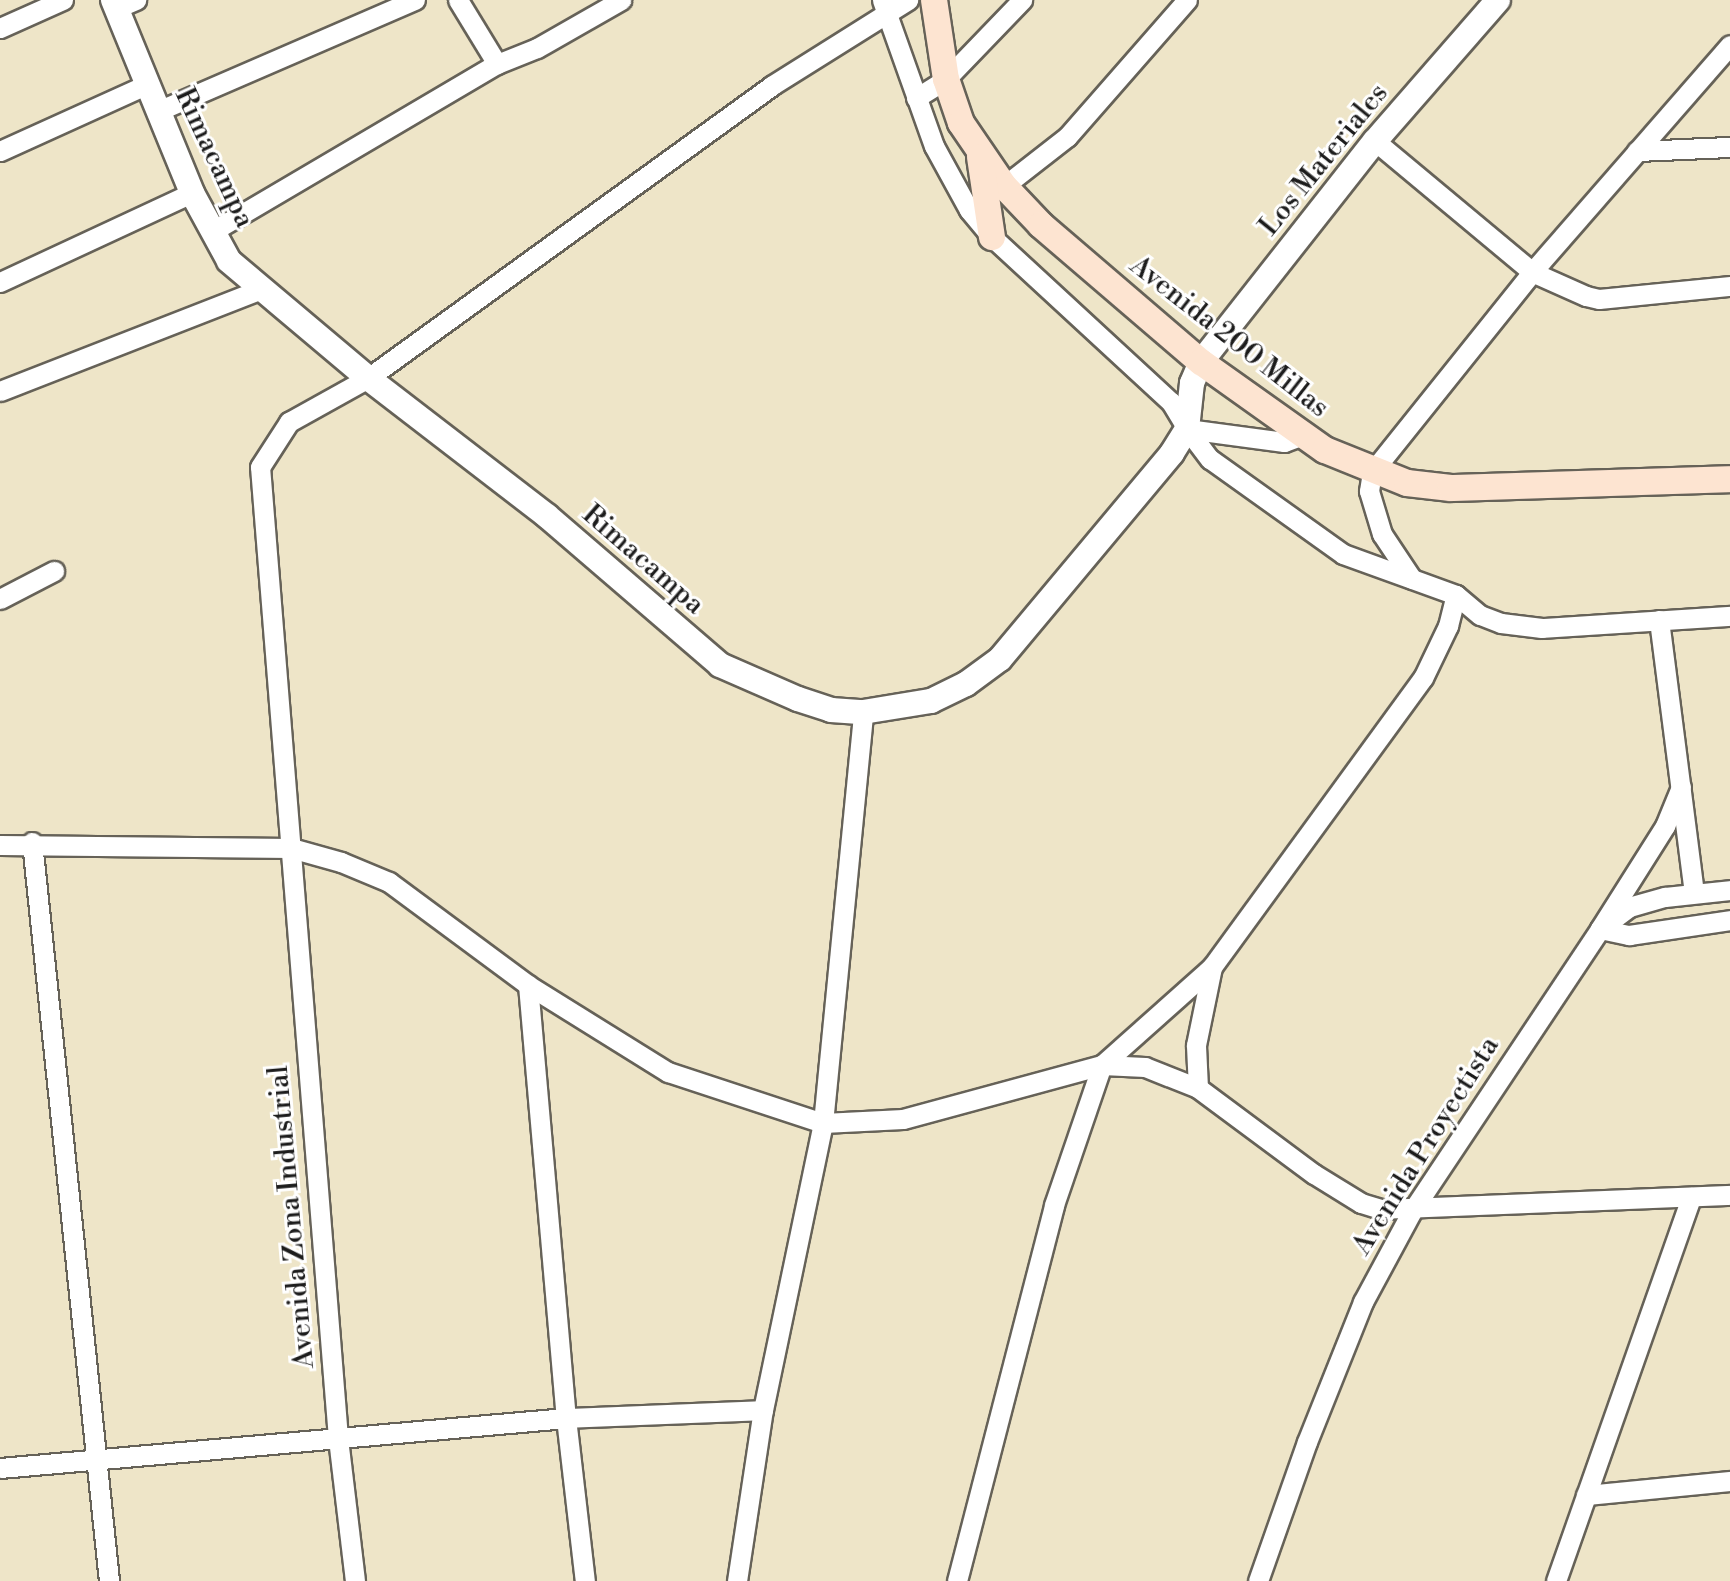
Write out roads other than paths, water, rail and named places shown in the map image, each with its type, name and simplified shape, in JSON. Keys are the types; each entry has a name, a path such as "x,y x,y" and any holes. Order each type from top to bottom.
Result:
{"main road":[{"name":"Avenida 200 Millas","path":"933,0 946,79 961,123 980,155 1004,186 1041,225 1201,362 1303,435 1372,472 1407,483 1451,488 1730,479"},
{"path":"980,155 992,237"}],"street":[{"path":"0,28 63,0"},
{"path":"158,111 415,0"},
{"path":"458,0 497,64"},
{"path":"213,231 497,64 537,48 621,0"},
{"name":"Avenida Zona Industrial","path":"355,1581 338,1438 260,467 289,422 368,378 885,4 908,0"},
{"path":"916,98 946,79 1022,0"},
{"path":"1004,186 1068,137 1187,0"},
{"name":"Los Materiales","path":"1201,362 1375,141 1498,0"},
{"name":"Rimacampa","path":"122,3 148,84 192,193 229,261 368,378 547,516 720,665 798,699 831,710 863,712 931,701 966,684 1000,659 1165,462 1187,429 1192,383 1201,362"},
{"path":"885,4 934,146 969,210 992,237 1171,402 1210,459 1298,526 1343,554 1456,596 1480,615 1501,623 1542,628 1730,616"},
{"path":"1412,579 1382,534 1369,491 1372,472 1532,272 1730,44"},
{"path":"0,151 148,84"},
{"path":"1375,141 1532,272 1599,299 1730,286"},
{"path":"1637,151 1730,147"},
{"path":"0,282 192,193"},
{"path":"0,391 262,289"},
{"path":"1187,429 1284,442 1303,435"},
{"path":"0,598 54,571"},
{"path":"957,1581 1054,1205 1102,1065 1212,967 1423,678 1456,605 1456,596"},
{"path":"1659,620 1694,892"},
{"path":"737,1581 763,1410 823,1123 863,712"},
{"path":"1681,787 1665,826 1600,929 1629,934 1730,920"},
{"path":"32,842 94,1460 109,1581"},
{"path":"0,845 32,842 291,848 389,882 528,985 668,1072 823,1123 903,1119 1102,1065 1145,1067 1198,1088 1361,1203 1412,1212 1730,1195"},
{"name":"Avenida Proyectista","path":"1258,1581 1307,1441 1363,1302 1412,1212 1600,929 1629,907 1694,892 1730,890"},
{"path":"1198,1088 1196,1045 1212,967"},
{"path":"528,985 566,1418 585,1581"},
{"path":"1556,1581 1691,1197"},
{"path":"0,1468 566,1418 763,1410"},
{"path":"1586,1495 1730,1480"}]}
